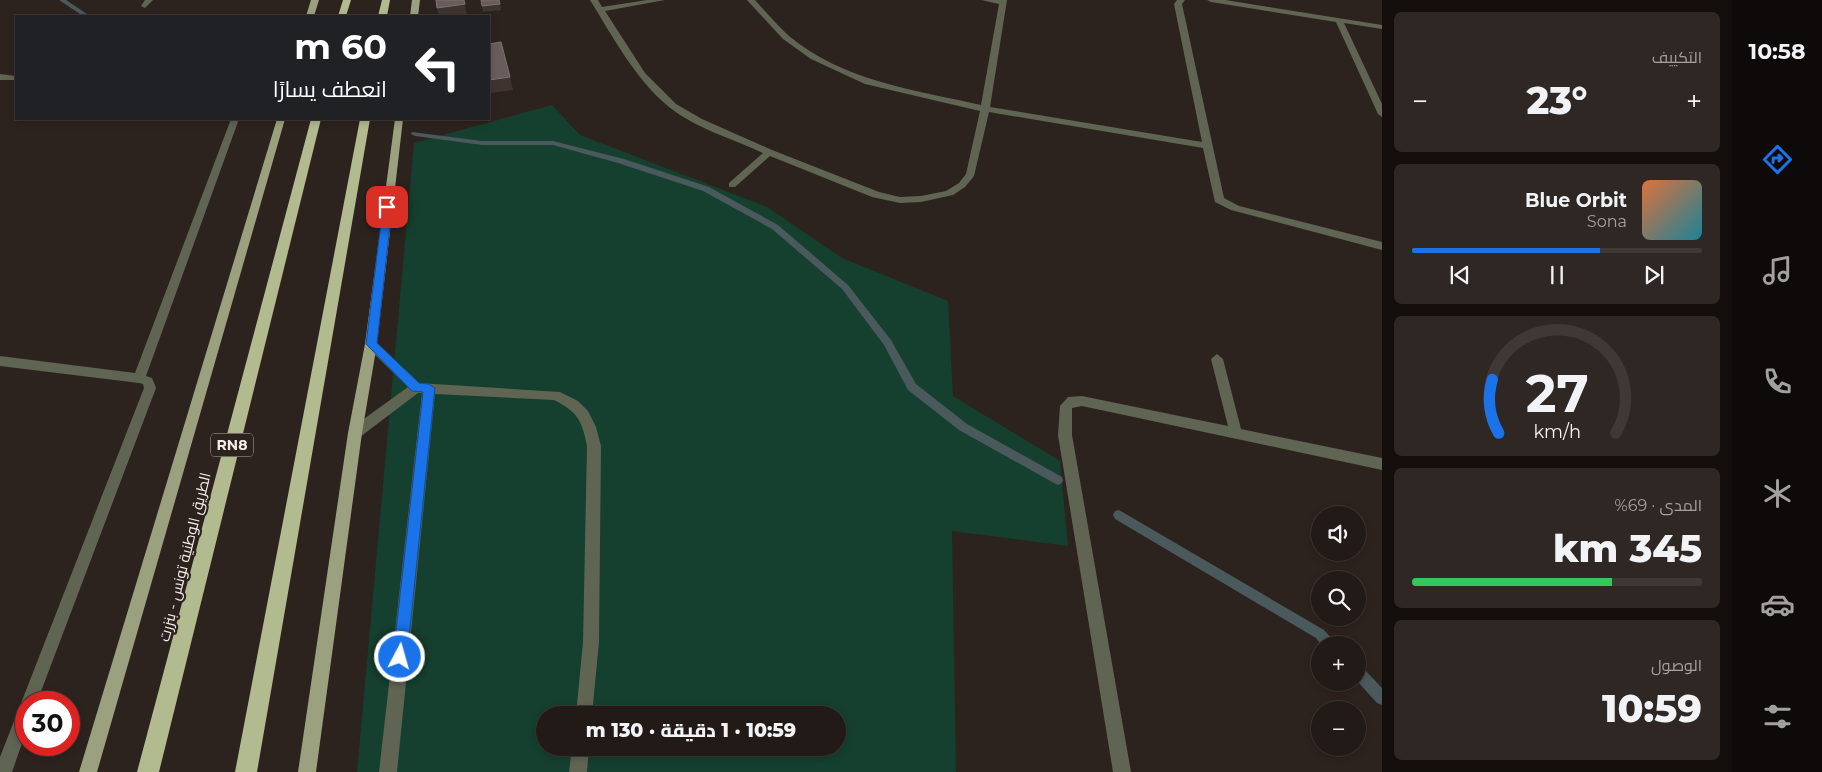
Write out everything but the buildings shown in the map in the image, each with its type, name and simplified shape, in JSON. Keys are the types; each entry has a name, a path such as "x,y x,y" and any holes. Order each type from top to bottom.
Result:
{"highway":[{"path":"342,15 347,0"},
{"path":"384,15 386,0"},
{"name":"الطريق الوطنية تونس - بنزرت","path":"148,772 316,120"},
{"path":"246,772 365,120"}],"main road":[{"path":"310,15 315,0"},
{"path":"414,15 416,0"},
{"path":"88,772 281,120"},
{"path":"307,772 355,433 371,344 399,120"}],"street":[{"path":"594,0 642,75 673,106 699,121 769,152 876,195 900,200 937,197 956,189 971,174 985,109 1003,1 985,0"},
{"path":"600,10 662,0"},
{"path":"751,0 786,37 814,57 848,74 893,89 985,109 1209,146"},
{"path":"1181,0 1178,4 1209,146 1217,194 1224,204 1382,246"},
{"path":"1211,0 1382,27"},
{"path":"1339,20 1382,114"},
{"path":"0,77 15,78"},
{"path":"139,378 235,120"},
{"path":"732,185 769,152"},
{"path":"371,344 422,388"},
{"path":"1217,359 1236,434"},
{"path":"3,365 139,378 148,381 150,388 33,691"},
{"path":"388,772 422,388"},
{"path":"355,433 422,388 556,395 574,404 588,419 594,446 591,642 585,706"},
{"path":"1122,772 1065,435 1066,406 1072,401 1082,401 1382,464"},
{"path":"2,772 15,738"},
{"path":"578,772 580,756"}],"green space":[{"path":"552,105 580,135 767,207 842,258 948,301 953,396 1060,461 1068,546 952,531 956,772 357,772 414,143"}],"waterway":[{"path":"62,0 85,15"},
{"path":"415,134 482,143 553,143 621,161 706,189 775,227 845,287 888,343 912,387 963,427 1058,480"},
{"path":"1119,515 1322,636"},
{"path":"1366,681 1382,698"}],"route":[{"path":"387,207 371,344 416,388 429,388 400,657"}]}
